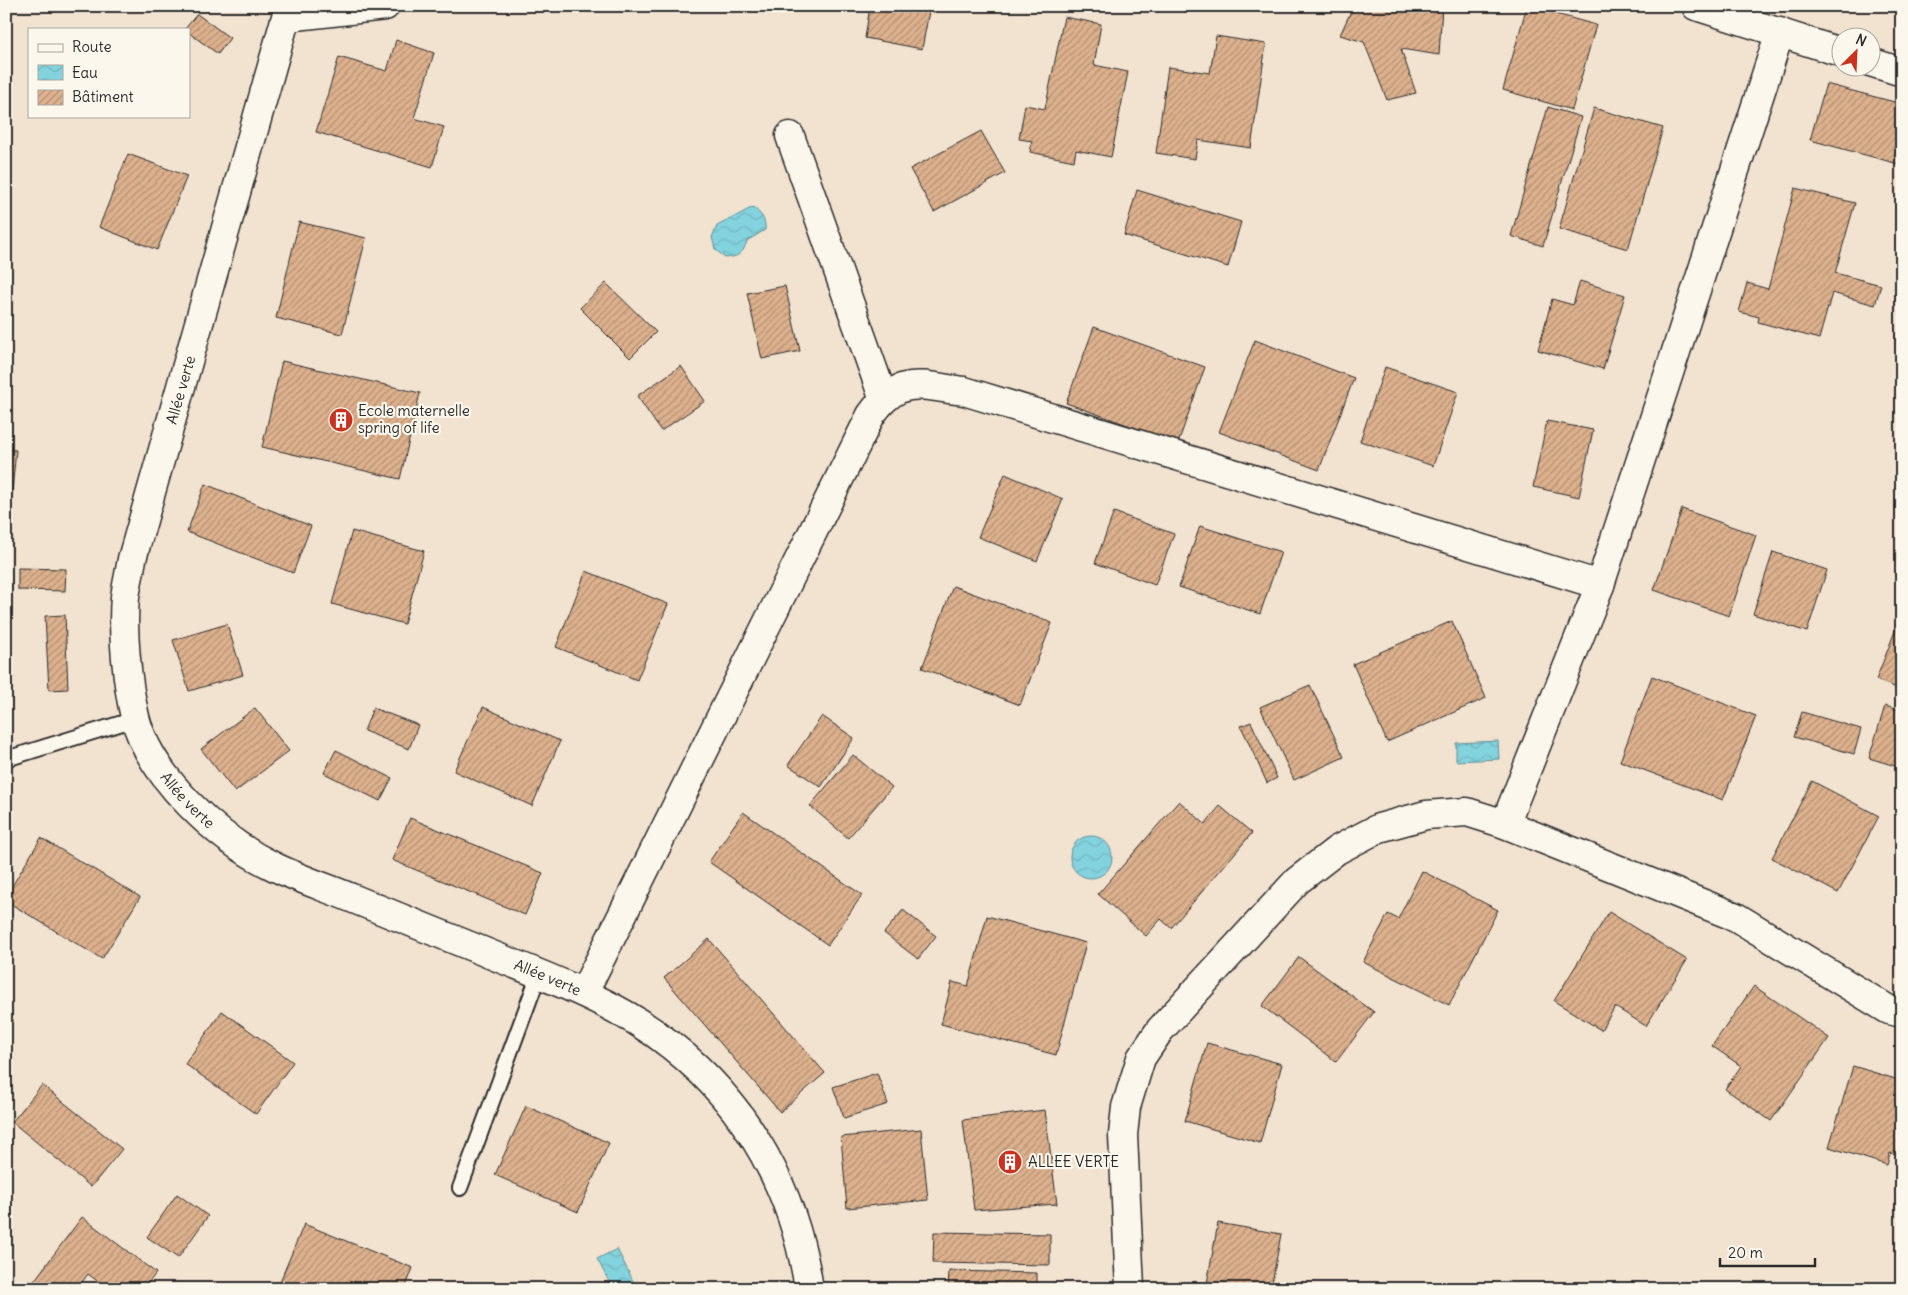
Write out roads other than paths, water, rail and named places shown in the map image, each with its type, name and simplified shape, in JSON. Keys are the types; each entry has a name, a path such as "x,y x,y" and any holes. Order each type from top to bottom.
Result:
{"street":[{"path":"288,11 385,6"},
{"path":"1696,6 1830,49"},
{"name":"Allée verte","path":"288,11 132,559 125,598 125,616 128,677 135,719 152,756 175,789 215,829 272,865 584,992 635,1021 673,1047 736,1112 765,1153 784,1192 806,1263 809,1289"},
{"path":"1505,824 1600,585 1780,32"},
{"path":"1880,65 1902,72"},
{"path":"790,136 883,397"},
{"path":"584,992 871,415 883,397 907,384 964,391 1600,585"},
{"path":"1130,1289 1122,1135 1126,1108 1141,1058 1160,1030 1297,882 1337,850 1379,828 1426,815 1467,812 1505,824 1736,917 1889,1010 1902,1013"}],"lane":[{"path":"6,759 135,719"},
{"path":"460,1188 539,974"}],"water":[{"path":"753,207 762,217 765,223 765,230 747,241 744,249 739,254 725,258 715,249 712,237 717,226"},
{"path":"1498,741 1499,759 1456,761 1456,743"},
{"path":"1095,836 1103,839 1109,845 1112,857 1109,869 1103,875 1087,878 1079,875 1073,869 1070,853 1073,845 1079,839"},
{"path":"617,1249 637,1289 613,1289 597,1259"}],"place":[{"name":"Ecole maternelle spring of life","path":"341,420"},
{"name":"ALLEE VERTE","path":"1010,1162"}]}
